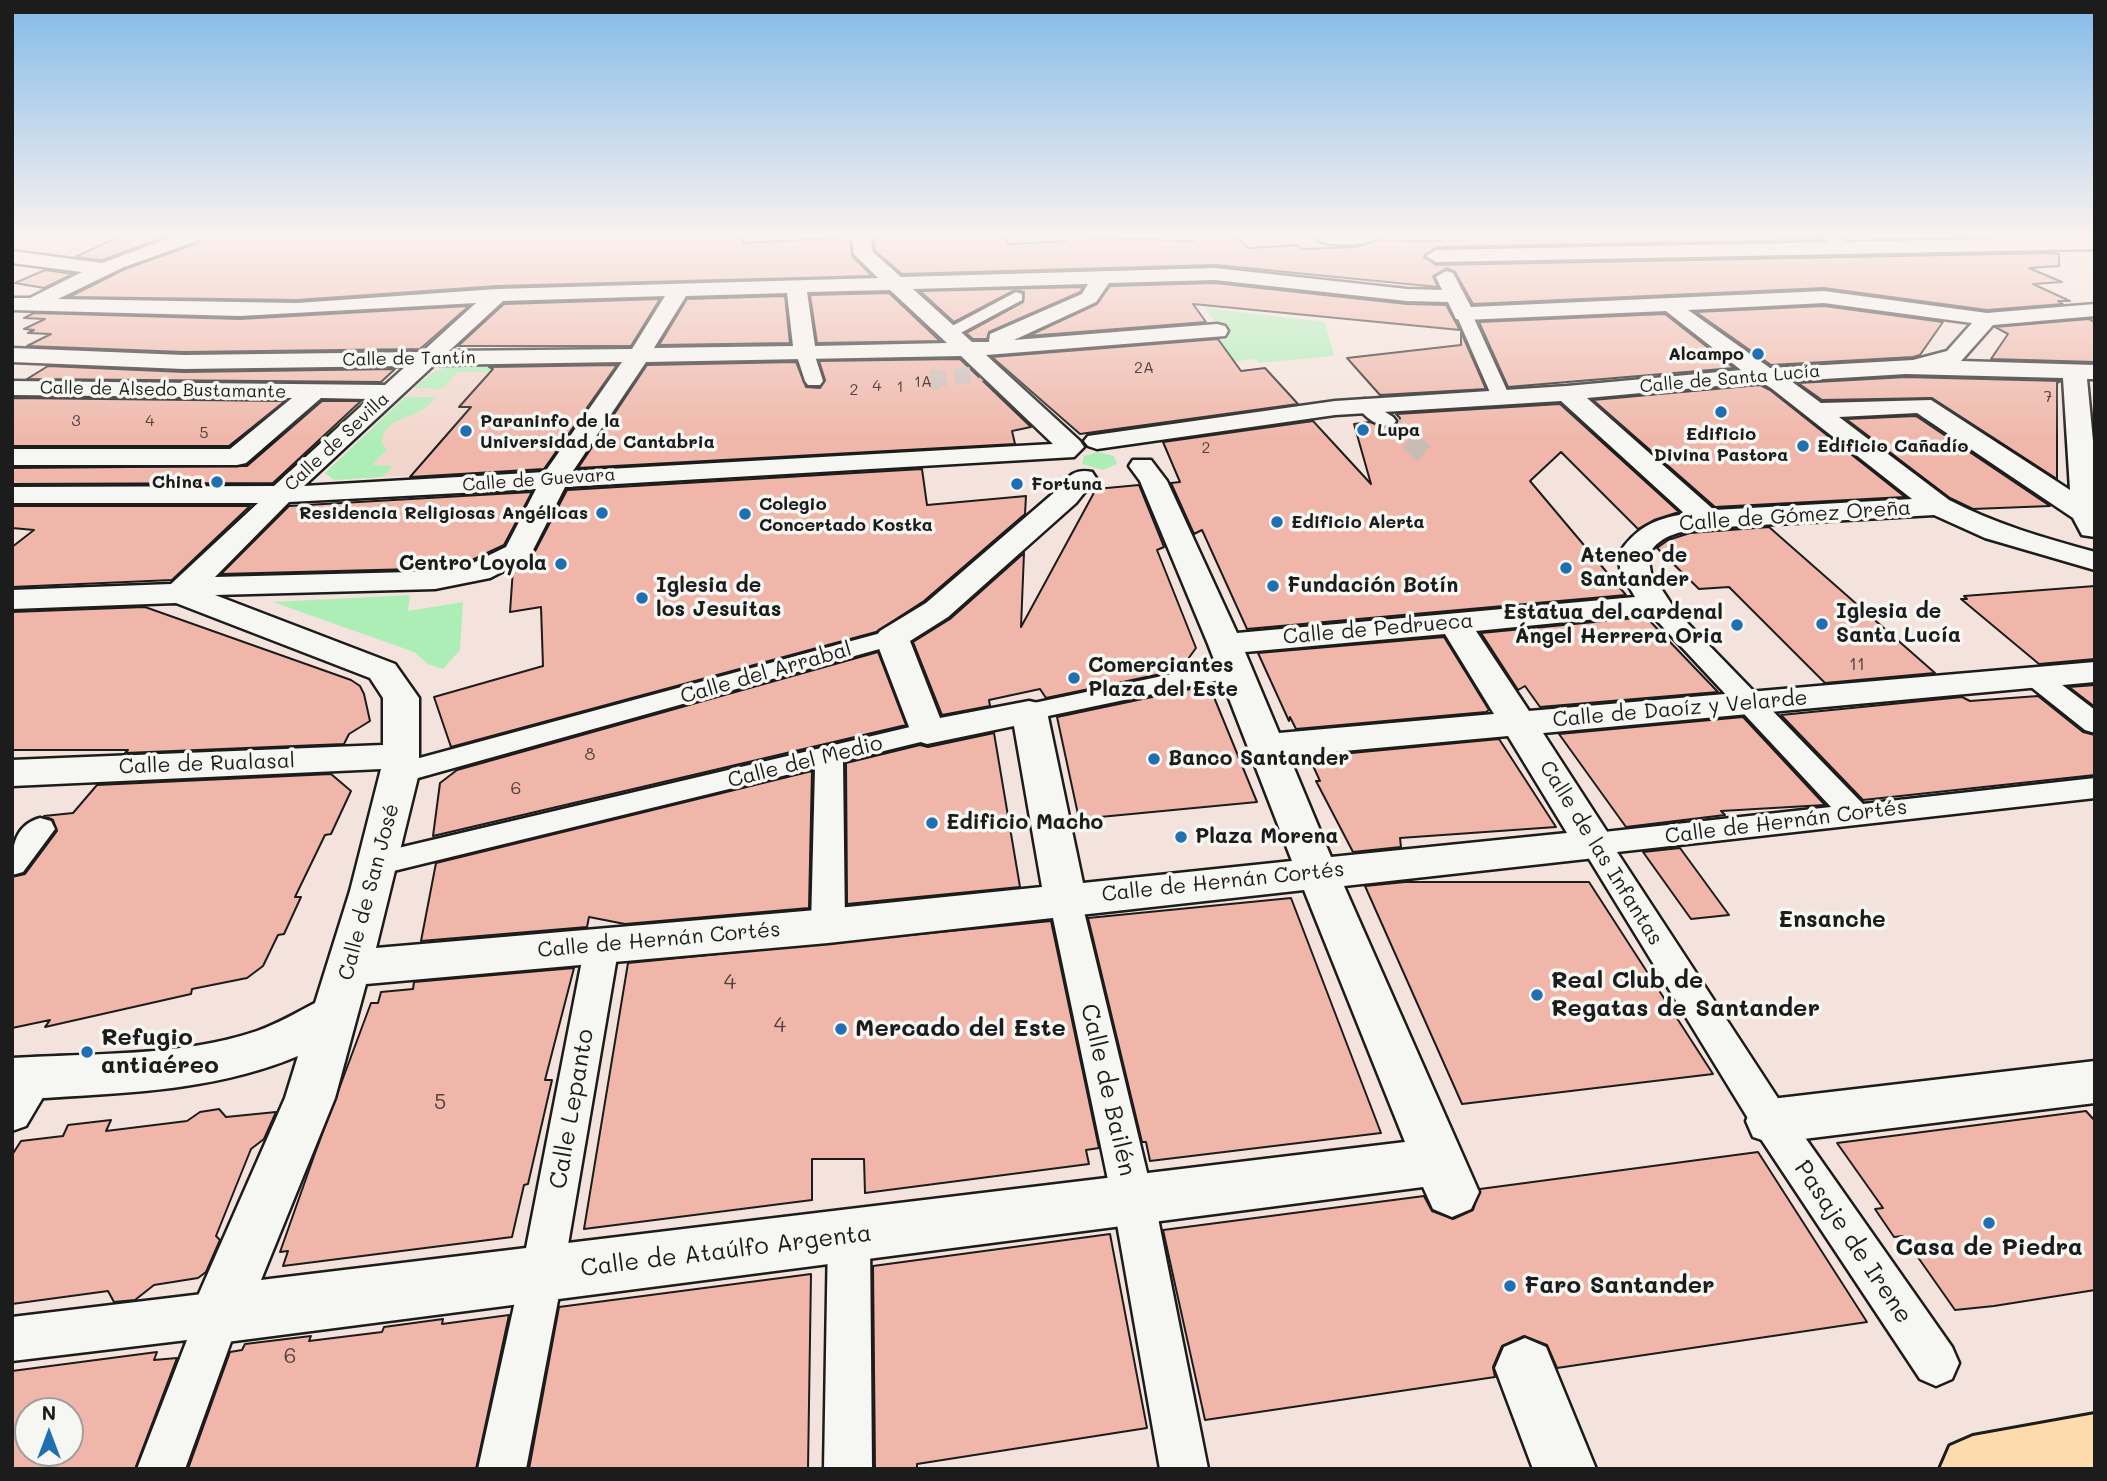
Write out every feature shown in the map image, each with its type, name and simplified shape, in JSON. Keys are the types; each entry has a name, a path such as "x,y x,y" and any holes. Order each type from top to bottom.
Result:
{"main road":[{"path":"1973,1469 2095,1447"}],"street":[{"path":"19,307 240,310 321,306"},
{"path":"361,344 384,306"},
{"name":"Calle de Sevilla","path":"180,593 280,495 484,306"},
{"path":"554,480 670,306"},
{"path":"799,306 805,353 814,381"},
{"path":"918,306 947,333 973,349 1077,446 1133,449 1119,473"},
{"path":"947,333 997,306"},
{"path":"973,349 1071,306"},
{"path":"1460,306 1501,397"},
{"path":"1895,306 1987,318 2095,310"},
{"path":"1676,311 1815,411 1939,506"},
{"path":"1955,356 1987,318"},
{"name":"Calle de Tantín","path":"12,355 184,362 361,344 426,358 805,353 973,349 1217,331"},
{"path":"1906,367 1955,356 2007,372"},
{"name":"Calle de Santa Lucía","path":"1633,372 1906,367 2087,374"},
{"name":"Calle de Santa Lucía","path":"1077,446 1365,405 1567,393 1755,369"},
{"path":"2087,374 2076,381 2090,525"},
{"name":"Calle de Alsedo Bustamante","path":"12,388 391,392"},
{"name":"Calle de Alsedo Bustamante","path":"12,457 237,457 315,391"},
{"path":"1567,393 1707,519"},
{"path":"1365,405 1386,421"},
{"path":"1815,411 1922,405 2090,525"},
{"name":"Calle de Santa Lucía","path":"1119,473 1202,428"},
{"path":"1077,446 1060,465 1119,473 1153,481 1230,656 1317,872"},
{"name":"Calle de Guevara","path":"12,495 280,495 1077,446"},
{"name":"Calle del Arrabal","path":"401,765 892,638 937,610 1066,497 1119,473"},
{"name":"Calle de San José","path":"12,600 180,593 210,586 443,578 486,569 518,552 554,480"},
{"name":"Calle de Gómez Oreña","path":"1855,814 1656,605 1636,573 1633,555 1653,531 1676,523 1707,519 1939,506 1966,522 2095,561"},
{"path":"1966,522 2030,527 2061,523 2090,525"},
{"name":"Calle de San José","path":"180,593 383,671 401,698 401,765 349,968 310,1098 219,1314"},
{"name":"Calle de Pedrueca","path":"1230,656 1454,622 1656,605"},
{"name":"Calle de las Infantas","path":"1454,622 1771,1121"},
{"path":"892,638 927,732"},
{"name":"Calle del Medio","path":"377,864 927,732 1029,712 1230,656"},
{"name":"Calle de Daoíz y Velarde","path":"1266,746 2095,672"},
{"path":"2035,677 2095,724"},
{"name":"Calle de Bailén","path":"1029,712 1065,899 1133,1201 1184,1469"},
{"path":"828,926 829,757"},
{"name":"Calle de Rualasal","path":"12,773 401,765"},
{"name":"Calle de Hernán Cortés","path":"349,968 828,926 2095,788"},
{"path":"12,864 40,829"},
{"name":"Calle de Ataúlfo Argenta","path":"12,1339 1133,1201 1446,1177 1317,872"},
{"name":"Calle Lepanto","path":"502,1469 542,1274 602,945"},
{"path":"20,1090 247,1054 292,1037 335,1015"},
{"path":"1771,1121 2095,1082"},
{"name":"Pasaje de Irene","path":"1771,1121 1936,1363"},
{"path":"848,1469 849,1236"},
{"path":"161,1469 219,1314"},
{"path":"1525,1368 1565,1469"}],"shaded area":[{"name":"Paraninfo de la Universidad de Cantabria","path":"609,365 428,474 334,480 325,473 433,371 448,366"}],"green space":[{"path":"1204,308 1325,322 1334,356 1259,363 1255,359 1198,366 1171,341 1228,336"},
{"path":"497,365 491,372 458,372 442,389 414,388 434,373 452,366"},
{"path":"405,397 436,397 425,408 396,421 386,430 382,444 387,449 372,465 393,466 382,477 334,480 325,473"},
{"path":"1098,452 1114,456 1117,464 1103,470 1082,464 1084,456"},
{"path":"410,595 408,611 463,602 460,650 443,669 428,664 414,652 273,602"}],"building":[{"path":"469,306 420,349 184,352 27,346 51,334 28,333 34,330 24,329 45,319 24,318 34,313 240,319"},
{"path":"502,306 656,306 631,346 458,346"},
{"path":"683,306 786,306 790,343 659,345"},
{"path":"812,306 903,306 940,341 817,343"},
{"path":"937,306 984,306 954,322"},
{"path":"1015,306 1048,306 989,332 987,339 973,339 966,333"},
{"path":"1092,306 1195,306 1206,322 1028,336"},
{"path":"1215,306 1447,306 1460,330"},
{"path":"1825,306 1943,322 1920,355 1913,357 1771,365 1696,312"},
{"path":"1958,306 2036,306 1987,310"},
{"path":"1665,314 1734,368 1508,387 1479,322"},
{"path":"2089,319 2095,322 2095,362 1991,359 2008,334 1995,327"},
{"path":"1461,332 1486,389 1380,395 1347,358 1461,345"},
{"path":"1218,339 1241,371 1265,368 1298,404 1080,434 992,357"},
{"path":"960,359 1031,427 1012,431 1015,444 578,468 647,365 796,362 806,387 820,388 825,380 819,361"},
{"name":"Paraninfo de la Universidad de Cantabria","path":"617,365 544,469 410,477 471,407 459,407 493,369 489,367"},
{"path":"48,366 184,372 395,369 381,382 27,379"},
{"path":"1906,377 2061,381 2057,383 2057,479 1932,398 1822,400 1798,383"},
{"path":"1760,385 1770,390 1905,497 1715,507 1593,400"},
{"path":"12,398 285,401 229,446 12,446"},
{"path":"322,401 361,401 273,483 12,484 12,468 247,466"},
{"path":"1560,404 1679,512 1654,520 1638,529 1561,452 1530,481 1626,595 1247,629 1202,530 1194,534 1171,483 1180,482 1163,442 1313,421 1371,484 1354,424 1370,422 1388,428 1398,423 1400,418 1396,414"},
{"path":"1916,416 2050,506 1973,509 1950,498 1846,419"},
{"path":"922,469 927,505 1026,496 1025,514 924,601 876,632 451,747 434,697 543,666 541,607 510,612 513,569 531,559 567,490"},
{"path":"1139,485 1164,547 1157,550 1196,648 1180,670 1046,698 1040,689 989,700 990,706 942,715 913,642 950,619 1024,553 1021,627 1096,489"},
{"path":"532,492 504,545 472,560 415,569 221,574 289,506"},
{"path":"12,506 250,506 172,580 12,587 12,547 34,530 12,528"},
{"name":"Iglesia de Santa Lucía","path":"1769,527 1935,673 1825,683 1729,587 1699,589 1657,548 1668,540 1690,533"},
{"path":"2095,586 2095,659 2039,664 1961,599 1967,599 1964,596"},
{"path":"145,607 351,680 360,686 364,694 370,721 349,734 344,744 125,753 128,750 12,750 12,612"},
{"path":"1646,617 1718,692 1540,707 1525,686 1518,690 1481,633"},
{"path":"1444,637 1489,710 1486,712 1296,729 1290,717 1289,721 1258,653"},
{"path":"878,652 906,725 433,836 440,783 457,770"},
{"name":"Banco Santander","path":"1209,685 1257,802 1079,819 1057,717"},
{"path":"2095,685 2095,707 2069,687"},
{"path":"2038,696 2083,732 2095,735 2095,775 1863,800 1781,715 1962,697 1970,701"},
{"path":"1743,717 1825,805 1721,811 1725,815 1626,827 1559,734"},
{"name":"Edificio Macho","path":"994,733 1020,887 847,904 846,763 920,745 928,747"},
{"path":"1499,739 1556,827 1400,838 1401,847 1353,852 1316,781 1320,781 1309,757"},
{"path":"812,771 809,908 625,924 589,917 587,927 421,941 436,863"},
{"path":"331,774 351,791 331,834 325,835 295,897 301,897 284,934 278,935 263,966 247,978 192,989 191,994 45,1027 50,1020 12,1028 12,877 25,874 57,831 53,820 44,816 73,813 97,785"},
{"path":"1680,848 1729,915 1691,919 1643,852"},
{"name":"Real Club de Regatas de Santander","path":"1405,882 1589,882 1713,1074 1462,1104 1365,886"},
{"path":"1291,898 1381,1133 1150,1161 1146,1142 1142,1142 1088,918"},
{"name":"Mercado del Este","path":"1051,921 1099,1148 1086,1150 1089,1164 865,1193 864,1159 812,1159 812,1200 584,1229 628,963"},
{"path":"574,968 545,1080 552,1080 528,1184 524,1185 512,1237 283,1266 288,1251 280,1252 314,1156 371,1003 378,1003 381,992 413,989 414,982"},
{"path":"219,1109 226,1117 276,1112 264,1139 251,1149 216,1236 220,1240 206,1272 198,1278 154,1285 135,1300 114,1302 108,1291 12,1304 12,1155 21,1141 63,1136 68,1125 111,1120 106,1131 187,1121 200,1112"},
{"name":"Casa de Piedra","path":"2086,1111 2095,1121 2095,1290 1994,1306 1955,1310 1903,1236 1894,1237 1875,1209 1883,1208 1837,1143"},
{"name":"Faro Santander","path":"1758,1152 1867,1322 1557,1368 1547,1345 1524,1336 1502,1346 1493,1367 1495,1377 1205,1420 1163,1230 1424,1196 1432,1211 1453,1219 1473,1210 1480,1189"},
{"path":"1110,1234 1147,1428 917,1464 917,1469 875,1469 873,1266"},
{"path":"811,1274 808,1469 529,1469 559,1307"},
{"path":"509,1315 476,1469 188,1469 230,1352 242,1350 245,1344 311,1336 309,1341 382,1332 384,1327 443,1319 442,1324"},
{"path":"157,1352 154,1360 177,1358 135,1469 12,1469 12,1371"}],"tunnel":[{"path":"939,379 931,380 990,372"},
{"path":"1386,421 1428,457"}],"place":[{"name":"Alcampo","path":"1758,354"},
{"name":"Edificio Divina Pastora","path":"1721,412"},
{"name":"Lupa","path":"1363,430"},
{"name":"Paraninfo de la Universidad de Cantabria","path":"466,431"},
{"name":"Edificio Cañadío","path":"1803,446"},
{"name":"China","path":"217,482"},
{"name":"Fortuna","path":"1017,484"},
{"name":"Residencia Religiosas Angélicas","path":"602,513"},
{"name":"Colegio Concertado Kostka","path":"745,514"},
{"name":"Edificio Alerta","path":"1277,522"},
{"name":"Centro Loyola","path":"561,564"},
{"name":"Ateneo de Santander","path":"1566,568"},
{"name":"Fundación Botín","path":"1273,586"},
{"name":"Iglesia de los Jesuitas","path":"642,598"},
{"name":"Iglesia de Santa Lucía","path":"1822,624"},
{"name":"Estatua del cardenal Ángel Herrera Oria","path":"1737,625"},
{"name":"Comerciantes Plaza del Este","path":"1074,678"},
{"name":"Banco Santander","path":"1154,759"},
{"name":"Edificio Macho","path":"932,823"},
{"name":"Plaza Morena","path":"1181,837"},
{"name":"Real Club de Regatas de Santander","path":"1537,995"},
{"name":"Mercado del Este","path":"841,1029"},
{"name":"Refugio antiaéreo","path":"87,1052"},
{"name":"Casa de Piedra","path":"1989,1223"},
{"name":"Faro Santander","path":"1510,1286"}],"district":[{"name":"Ensanche","path":"1832,920"}]}
